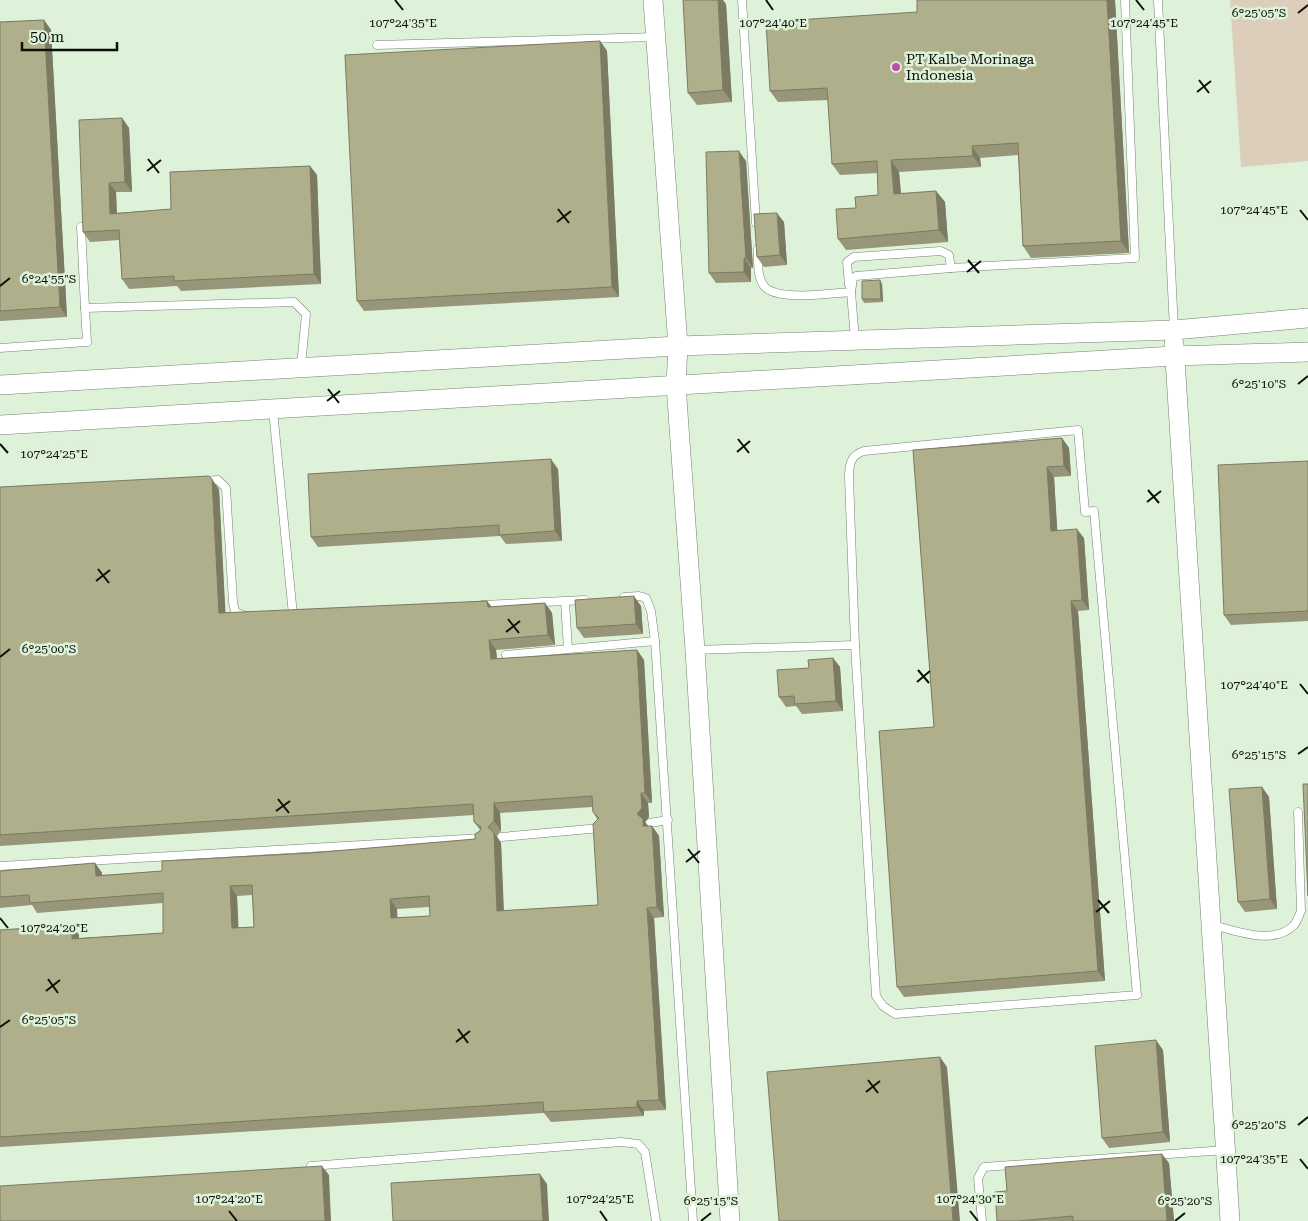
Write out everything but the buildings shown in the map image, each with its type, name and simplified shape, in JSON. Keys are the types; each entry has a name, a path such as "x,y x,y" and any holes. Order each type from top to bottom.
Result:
{"street":[{"path":"653,0 678,346 676,385 695,650 730,1221"},
{"path":"0,385 678,346 1174,330 1308,318"},
{"path":"1174,330 1174,356 1213,925 1230,1221"},
{"path":"0,425 1174,356 1308,352"}],"lane":[{"path":"742,0 757,230"},
{"path":"855,341 851,292 852,278 856,276 952,268 1135,258 1125,0"},
{"path":"1158,0 1174,330"},
{"path":"377,44 655,37"},
{"path":"0,348 87,342 81,227"},
{"path":"757,240 760,277 765,288 779,294 803,295 851,292"},
{"path":"851,292 848,282 847,262 854,257 941,251 948,254 952,268"},
{"path":"85,308 294,302 306,314 301,368"},
{"path":"273,409 293,615"},
{"path":"1078,430 1084,512 1094,511 1137,995 895,1014 883,1006 876,996 855,645 849,466 857,453 1078,430"},
{"path":"196,481 218,480 226,488 235,612 242,616 259,616"},
{"path":"612,598 639,596 646,598 651,611 655,641 694,1221"},
{"path":"471,606 593,599"},
{"path":"565,602 568,650"},
{"path":"285,615 302,614"},
{"path":"506,655 655,641"},
{"path":"695,650 855,645"},
{"path":"1213,925 1254,936 1278,933 1294,925 1302,911 1298,812"},
{"path":"650,823 668,820"},
{"path":"501,837 600,828"},
{"path":"0,866 482,838"},
{"path":"299,1167 621,1142 638,1144 645,1152 656,1221"},
{"path":"982,1221 978,1178 984,1167 1226,1150"}],"shaded area":[{"path":"1230,0 1308,0 1308,161 1241,167"}],"place":[{"name":"PT Kalbe Morinaga Indonesia","path":"896,67"}]}
